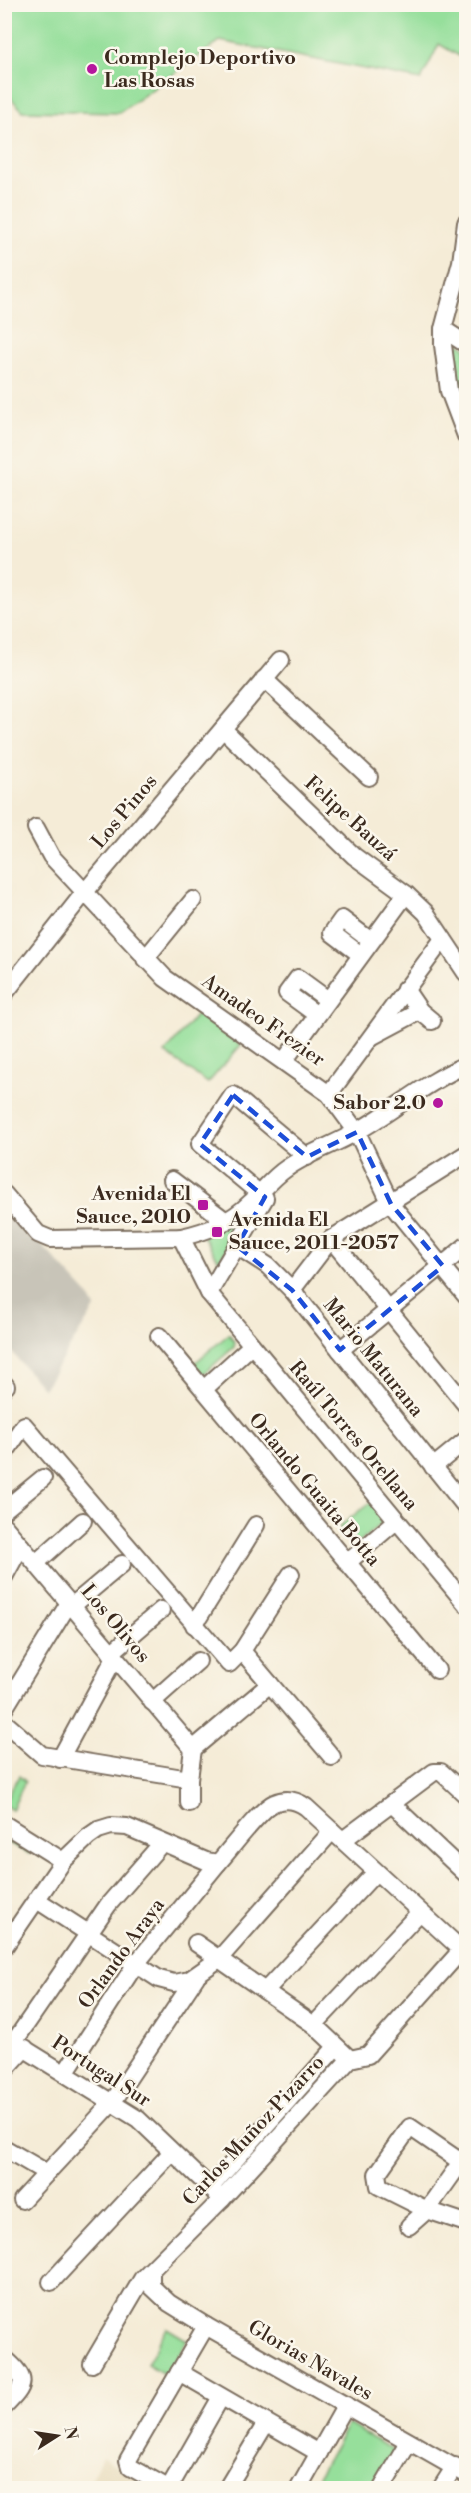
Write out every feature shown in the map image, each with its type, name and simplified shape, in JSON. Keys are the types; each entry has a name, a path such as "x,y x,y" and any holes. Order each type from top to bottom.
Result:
{"street":[{"path":"466,223 464,264 443,329 443,361 449,392 466,436"},
{"path":"443,329 466,344"},
{"name":"Los Pinos","path":"6,988 281,660"},
{"path":"264,679 369,777"},
{"name":"Felipe Bauzá","path":"223,729 354,856 406,894 426,913 466,973"},
{"name":"Amadeo Frezier","path":"36,828 51,856 165,978 329,1094 357,1132 391,1204 466,1296"},
{"path":"284,1061 406,894"},
{"path":"145,959 193,900"},
{"path":"361,955 332,933 342,919 372,941"},
{"path":"329,1094 442,939"},
{"path":"317,1015 287,993 298,978 328,1000"},
{"path":"368,1039 426,1016 405,989"},
{"path":"4,1194 38,1234 50,1239 181,1237 204,1231 226,1221 244,1208 282,1171 357,1132 434,1082 466,1065"},
{"path":"209,1293 265,1198 200,1144 233,1095 308,1157"},
{"path":"292,1290 331,1239 391,1204 466,1154"},
{"path":"172,1180 226,1221"},
{"name":"Raúl Torres Orellana","path":"181,1237 209,1293 466,1604"},
{"path":"331,1239 466,1405"},
{"name":"Mario Maturana","path":"237,1246 268,1266 292,1290 466,1507"},
{"path":"340,1350 466,1246"},
{"name":"Orlando Guaita Botta","path":"159,1336 437,1670"},
{"path":"204,1389 251,1346"},
{"path":"4,1454 24,1425 229,1664 242,1651 291,1574"},
{"path":"434,1467 466,1440"},
{"path":"4,1510 43,1478"},
{"path":"36,1563 83,1521"},
{"path":"347,1563 396,1521"},
{"path":"194,1625 256,1525"},
{"name":"Los Olivos","path":"4,1526 193,1749"},
{"path":"4,1577 21,1546"},
{"path":"4,1709 70,1604 122,1564"},
{"path":"60,1759 113,1655 161,1610"},
{"path":"242,1651 332,1757"},
{"path":"152,1702 198,1661"},
{"path":"189,1803 193,1749 270,1684"},
{"path":"4,1722 42,1755 189,1779"},
{"path":"22,2200 112,2103 196,1977 219,1959 338,1835 392,1804 434,1773 441,1772 466,1795"},
{"name":"Orlando Araya","path":"65,2073 135,1965 268,1806 279,1801 291,1800 302,1804 338,1835"},
{"path":"392,1804 466,1874"},
{"path":"4,1824 63,1861"},
{"path":"4,1947 63,1861 93,1833 111,1826 134,1829 206,1861 218,1863"},
{"path":"338,1835 420,1912 464,1948"},
{"path":"4,2071 15,2042 87,1934 108,1905 162,1843"},
{"path":"265,1991 376,1872"},
{"path":"37,1900 135,1965 166,1982 181,1982 196,1977"},
{"path":"314,2025 420,1912"},
{"path":"196,1943 314,2025 350,2059"},
{"name":"Carlos Muñoz Pizarro","path":"216,2194 350,2059 368,2055 464,1948"},
{"name":"Portugal Sur","path":"15,2042 138,2119 216,2194"},
{"name":"Carlos Muñoz Pizarro","path":"92,2364 142,2279 216,2194 336,2047"},
{"path":"409,2226 427,2210 464,2158 409,2128 377,2174 379,2186 427,2210 466,2223"},
{"path":"4,2148 47,2173"},
{"path":"51,2282 172,2152"},
{"name":"Glorias Navales","path":"151,2271 151,2286 169,2303 461,2470"},
{"path":"206,2326 128,2460 130,2467 169,2488 221,2397"},
{"path":"4,2358 21,2372 23,2382 21,2390 4,2407"},
{"path":"179,2372 319,2453"},
{"path":"299,2488 346,2405"},
{"path":"227,2488 266,2423"},
{"path":"382,2488 409,2442"},
{"path":"441,2488 461,2470"}],"highlighted area":[{"path":"233,1095 307,1157 357,1132 391,1204 443,1266 340,1350 292,1290 237,1246 265,1197 200,1144"}],"shaded area":[{"path":"4,1204 88,1295 95,1308 43,1389 5,1344"},
{"path":"102,2457 149,2485 147,2488 86,2488"}],"green space":[{"name":"Complejo Deportivo Las Rosas","path":"5,4 466,5 464,59 439,44 421,80 220,41 119,113 23,111 5,92"},
{"path":"451,338 466,348 466,414 455,377"},
{"path":"197,1014 241,1045 208,1083 165,1053"},
{"path":"255,1205 219,1261 203,1236"},
{"path":"229,1334 235,1342 234,1347 200,1377 190,1367"},
{"path":"372,1501 387,1519 354,1546 339,1527"},
{"path":"19,1776 25,1781 12,1810 5,1805 5,1799"},
{"path":"4,1832 31,1849 29,1854 5,1841"},
{"path":"167,2328 187,2340 167,2376 147,2364"},
{"path":"348,2424 398,2453 378,2488 311,2488"}],"place":[{"name":"Complejo Deportivo Las Rosas","path":"92,69"},
{"name":"Sabor 2.0","path":"438,1103"},
{"name":"Avenida El Sauce, 2010","path":"203,1205"},
{"name":"Avenida El Sauce, 2011-2057","path":"217,1232"}]}
